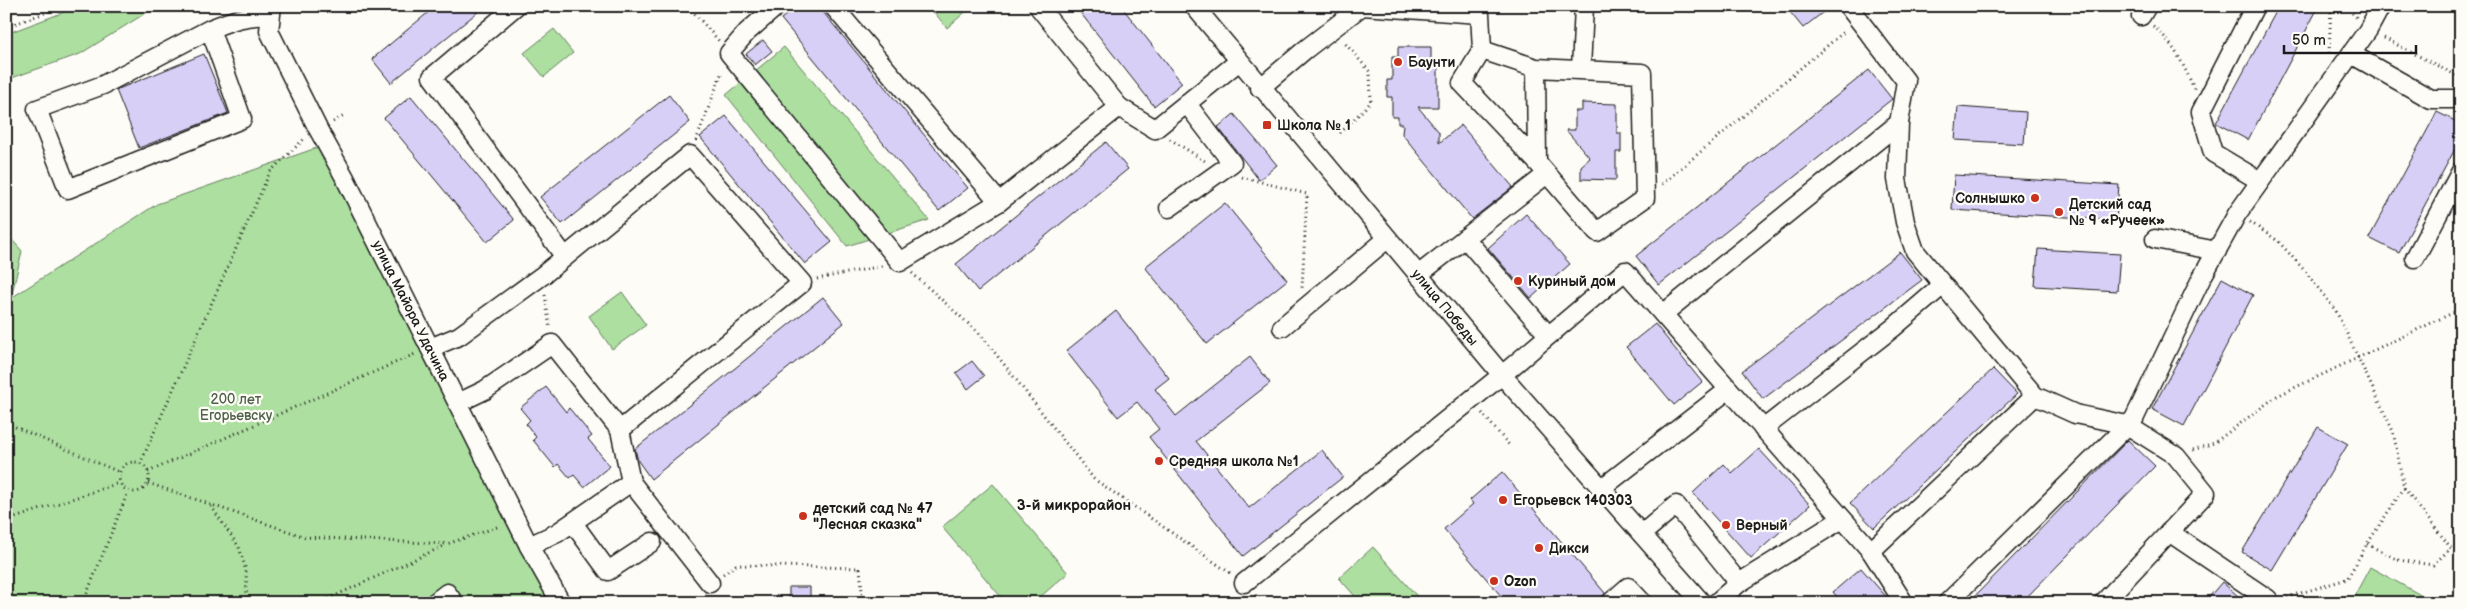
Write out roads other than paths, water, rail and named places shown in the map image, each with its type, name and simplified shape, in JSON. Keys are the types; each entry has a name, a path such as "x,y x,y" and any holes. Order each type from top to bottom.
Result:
{"street":[{"path":"516,6 432,77 565,257"},
{"path":"777,6 747,32 729,53 900,262 999,202 1119,107"},
{"path":"833,6 999,202"},
{"path":"1038,6 1119,107 1155,129 1238,62"},
{"name":"улица Победы","path":"1194,6 1238,62 1502,375 1702,603"},
{"path":"1260,88 1362,6 1480,10 1482,50 1462,83 1542,168 1597,232 1645,198 1642,73 1536,68 1482,50"},
{"path":"1581,69 1584,6"},
{"path":"2255,6 2201,112 2213,153 2260,182"},
{"path":"1947,603 2134,418 2217,250 2237,214 2368,30 2381,6"},
{"path":"210,30 242,119 68,189 37,109 103,85 210,30 242,16 271,11"},
{"name":"улица Майора Удачина","path":"271,11 269,31 318,129 344,176 529,546 561,603"},
{"path":"1853,13 1906,81 1900,123 1897,179 1904,222 1915,251 2035,396 2075,414 2127,425 2176,456 2206,493 2103,603"},
{"path":"2351,54 2431,99 2461,99"},
{"path":"1536,68 1542,168"},
{"path":"1169,208 1232,163 1187,104"},
{"path":"1663,314 1900,123"},
{"path":"430,348 459,336 543,275 690,155 802,282 620,430"},
{"path":"1418,275 1465,238 1542,168"},
{"path":"2414,258 2461,171"},
{"path":"1465,238 1548,335"},
{"path":"1282,327 1388,239"},
{"path":"2155,239 2217,250"},
{"path":"1244,583 1502,375 1625,271 1871,551 1904,603"},
{"path":"1763,429 1893,328 1943,285"},
{"path":"458,403 485,390 552,344 620,430 631,482 710,583"},
{"path":"1602,488 1728,390"},
{"path":"1871,551 2035,396"},
{"path":"529,546 558,534 631,482"},
{"path":"1642,534 1676,505 1739,583"},
{"path":"1716,603 1739,583 1842,519"},
{"path":"573,522 608,571 652,542"},
{"path":"2169,532 2267,602"},
{"path":"1610,603 1628,587 1643,603"},
{"path":"434,603 447,593 454,603"}],"place":[{"name":"Баунти","path":"1398,62"},
{"name":"Школа № 1","path":"1267,125"},
{"name":"Солнышко","path":"2035,198"},
{"name":"Детский сад № 9 «Ручеек»","path":"2059,212"},
{"name":"Куриный дом","path":"1518,281"},
{"name":"Средняя школа №1","path":"1159,461"},
{"name":"Егорьевск 140303","path":"1503,500"},
{"name":"детский сад № 47 \"Лесная сказка\"","path":"803,516"},
{"name":"Верный","path":"1726,525"},
{"name":"Дикси","path":"1539,548"},
{"name":"Ozon","path":"1494,581"}],"district":[{"name":"3-й микрорайон","path":"1074,505"}],"park label":[{"name":"200 лет Егорьевску","path":"236,408"}]}
